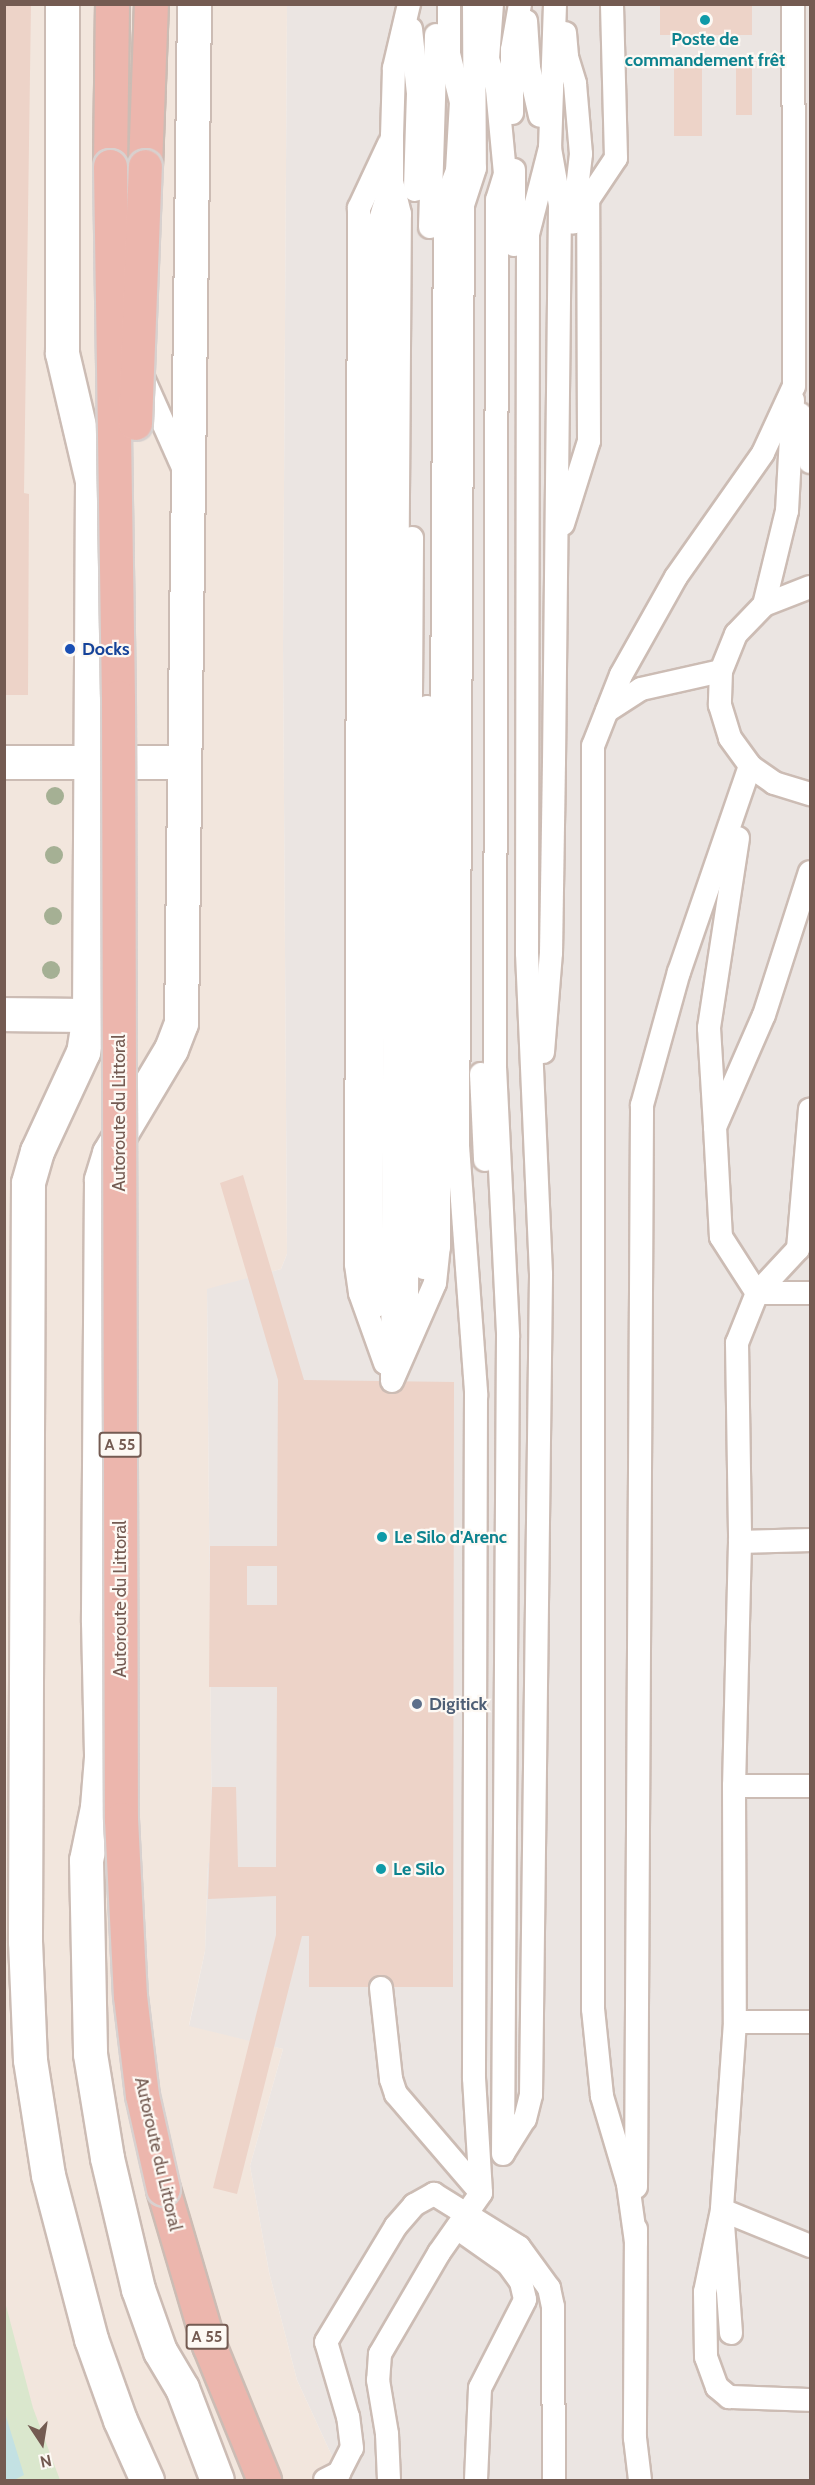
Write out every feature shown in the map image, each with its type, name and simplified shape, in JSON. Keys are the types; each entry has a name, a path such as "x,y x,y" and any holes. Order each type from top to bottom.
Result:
{"highway":[{"path":"112,4 126,173"},
{"path":"126,173 151,4"},
{"name":"Autoroute du Littoral","path":"126,173 118,697 121,1819 130,1996 142,2095 163,2189 209,2345 264,2481"}],"street":[{"path":"62,4 62,353 92,481 89,1015 83,1053 37,1151 28,1183 25,1941 31,2069 48,2175 91,2339 127,2438 147,2481"},
{"path":"194,4 181,762 181,1023 171,1049 109,1153 101,1180 98,1622 101,1757 86,1872 90,2054 109,2170 138,2289 160,2351 182,2388 217,2481"},
{"path":"4,762 181,762"},
{"path":"4,1014 89,1015"}],"lane":[{"path":"392,1381 400,214 392,181 392,136 394,68 409,4"},
{"path":"392,1381 407,1296 418,117 409,4"},
{"path":"392,1381 424,1277 430,218 436,4"},
{"path":"392,1381 435,1283 440,1230 445,202 457,171 461,102 449,54 449,4"},
{"path":"474,4 475,168 463,204 458,1146 476,1394 474,2078 481,2193"},
{"path":"492,4 488,59 497,89 505,174 497,200 495,1066 508,1337"},
{"path":"503,2154 508,1337 515,1190 508,1083 514,212 512,50 520,4"},
{"path":"527,4 529,68 537,90 548,156 560,205 551,953 535,1155"},
{"path":"389,2481 387,2433 378,2380 380,2354 525,2119 531,2095 541,1274 527,953 528,234 529,221 542,188 548,156 555,4"},
{"path":"556,542 568,468 573,198 581,154 575,84 567,57 566,4"},
{"path":"556,542 589,441 588,200 616,158 617,78 612,4"},
{"path":"764,605 786,512 794,386 793,4"},
{"path":"392,136 360,208 356,1240 356,1278 392,1381"},
{"path":"474,145 483,212 481,1116 491,1222 508,1337"},
{"path":"92,481 123,331 126,173"},
{"path":"123,331 187,477"},
{"path":"794,386 810,462"},
{"path":"636,2242 628,2184 603,2096 593,2009 593,746 621,675 676,577 763,453 794,386"},
{"path":"810,588 764,605 736,633 721,671 720,705 730,738 750,766 774,783 810,794"},
{"path":"607,711 641,689 721,671"},
{"path":"750,766 709,1028 721,1237 757,1293"},
{"path":"639,2481 635,2438 642,1105 679,972 750,766"},
{"path":"715,1127 764,1015 810,872"},
{"path":"810,1110 798,1249 757,1293 737,1343 740,1542 734,1786 735,2022 722,2210 705,2292 706,2357 717,2387 729,2397 746,2400 810,2400"},
{"path":"757,1293 810,1293"},
{"path":"740,1542 810,1540"},
{"path":"734,1786 810,1786"},
{"path":"381,1988 391,2079 396,2094 481,2193"},
{"path":"735,2022 810,2022"},
{"path":"325,2481 339,2473 352,2448 348,2417 326,2342 396,2226 414,2205 434,2194 508,2264 521,2282 525,2300 480,2388 476,2481"},
{"path":"722,2210 810,2246"},
{"path":"722,2210 731,2333"},
{"path":"462,2220 519,2247 549,2288 553,2307 554,2481"}],"shaded area":[{"path":"5,5 287,5 283,647 287,1254 281,1269 207,1290 212,1864 208,1864 205,1951 189,2025 283,2049 250,2166 269,2272 297,2380 343,2480 5,2480"},
{"path":"287,5 810,5 810,2480 343,2480 297,2380 269,2272 250,2166 283,2049 189,2026 205,1951 208,1863 212,1863 207,1289 281,1269 287,1254 283,647"}],"green space":[{"path":"4,2298 33,2408 60,2480 5,2480"}],"water":[{"path":"5,2413 24,2475 14,2480 5,2480"}],"building":[{"path":"4,4 31,4 24,493 29,494 28,695 4,695"},
{"name":"Poste de commandement frêt","path":"660,4 752,4 752,35 660,35"},
{"path":"674,67 702,67 702,136 674,136"},
{"path":"736,67 752,67 752,115 736,115"},
{"path":"243,1175 304,1380 454,1382 453,1987 309,1987 309,1936 302,1936 237,2194 213,2188 276,1935 276,1896 208,1899 212,1787 236,1787 238,1867 276,1867 277,1687 209,1687 210,1546 277,1546 278,1380 220,1183","holes":["247,1566 277,1566 277,1605 247,1605"]}],"place":[{"name":"Poste de commandement frêt","path":"705,20"},
{"name":"Docks","path":"70,649"},
{"name":"Le Silo d'Arenc","path":"382,1537"},
{"name":"Digitick","path":"417,1704"},
{"name":"Le Silo","path":"381,1869"}]}
